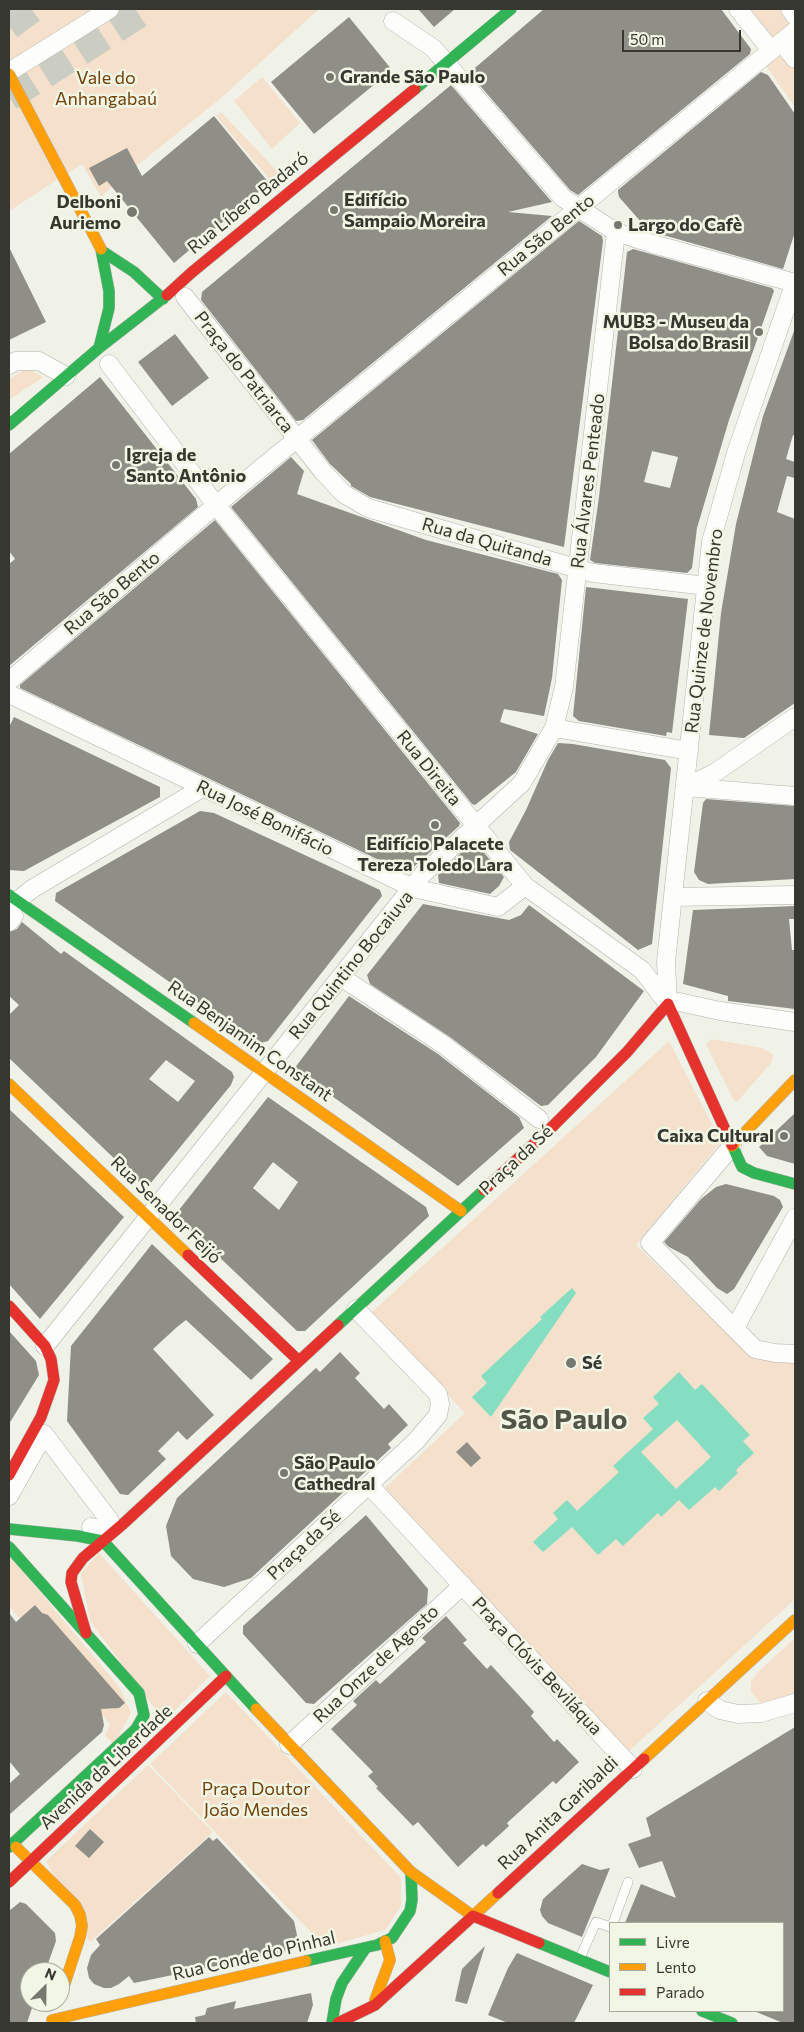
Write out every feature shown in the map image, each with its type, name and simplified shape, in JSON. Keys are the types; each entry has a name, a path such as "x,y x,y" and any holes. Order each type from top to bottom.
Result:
{"main road":[{"name":"Rua Líbero Badaró","path":"9,425 99,348 162,299 191,272 511,9"},
{"path":"9,73 102,250 109,291 109,308 99,348"},
{"path":"102,250 134,272 162,299"},
{"name":"Rua Benjamim Constant","path":"11,903 265,1072 461,1211"},
{"path":"668,1004 689,1046 742,1167 746,1170 795,1184"},
{"name":"Praça da Sé","path":"86,1633 71,1582 72,1573 83,1558 123,1524 551,1128 620,1059 668,1004"},
{"path":"732,1146 795,1080"},
{"name":"Rua Senador Feijó","path":"9,1084 299,1361"},
{"path":"9,1306 45,1346 51,1359 54,1380 41,1417 9,1474"},
{"path":"12,1539 78,1536 103,1541 290,1745 411,1872 473,1916 609,1972"},
{"path":"12,1539 86,1633"},
{"name":"Rua Anita Garibaldi","path":"338,2023 375,2005 795,1620"},
{"name":"Avenida da Liberdade","path":"11,1845 136,1729 144,1715 139,1692 86,1633"},
{"name":"Avenida da Liberdade","path":"9,1882 226,1676"},
{"path":"11,1845 31,1861 75,1905 80,1915 82,1926 80,1937 70,1966"},
{"name":"Rua Conde do Pinhal","path":"52,2022 90,2007 365,1949 384,1948 410,1910 412,1900 411,1872"},
{"path":"375,2005 376,1994 387,1972 390,1960 388,1947 384,1948"},
{"path":"332,2023 336,1999 342,1983 365,1949"},
{"path":"70,1977 75,1988"},
{"path":"704,2012 732,2023"}],"street":[{"path":"9,73 110,9"},
{"path":"738,9 776,46 795,59"},
{"path":"790,9 795,16"},
{"path":"393,21 433,48 563,198 616,232 795,283"},
{"name":"Rua São Bento","path":"296,438 795,31"},
{"name":"Rua Álvares Penteado","path":"476,826 522,783 554,728 564,687 616,232"},
{"name":"Rua Quinze de Novembro","path":"668,1004 666,961 711,542 736,453 789,321 795,283"},
{"name":"Praça do Patriarca","path":"184,297 296,438 216,505"},
{"path":"9,365 16,361 39,361 66,376"},
{"path":"110,364 216,505"},
{"name":"Rua da Quitanda","path":"296,438 344,494 368,508 593,573 707,586"},
{"name":"Rua São Bento","path":"9,681 216,505"},
{"name":"Rua Direita","path":"216,505 524,886 642,970 668,1004"},
{"name":"Rua José Bonifácio","path":"9,694 413,888 498,907 524,886"},
{"path":"686,787 716,772 795,718"},
{"path":"554,728 689,751"},
{"path":"686,787 795,796"},
{"path":"9,922 14,916 11,903 202,788"},
{"name":"Rua Quintino Bocaiuva","path":"45,1346 422,875 476,826"},
{"path":"673,897 795,895"},
{"path":"341,977 444,1045 539,1118"},
{"path":"668,1004 679,1002 720,1011 795,1022"},
{"path":"732,1146 650,1243 755,1348 775,1353 795,1354"},
{"path":"735,1328 795,1218"},
{"name":"Praça da Sé","path":"197,1644 416,1441 438,1415 440,1404 438,1394 356,1309"},
{"path":"41,1417 123,1524"},
{"path":"9,1496 44,1434 110,1521 100,1529 82,1525 9,1517"},
{"name":"Praça Clóvis Beviláqua","path":"369,1484 632,1769"},
{"name":"Rua Onze de Agosto","path":"290,1745 463,1585"},
{"path":"707,1701 720,1710 738,1714 761,1712 795,1703"},
{"path":"422,1893 456,1918 391,1977 396,1961 395,1948 400,1944 419,1914 422,1893"}],"lane":[{"path":"613,1922 628,1882"},
{"path":"579,1960 596,1922 609,1927"}],"green space":[{"name":"Vale do Anhangabaú","path":"9,9 319,9 221,98 118,181 101,197 82,164 9,211"},
{"path":"748,9 780,9 793,26 773,42"},
{"path":"795,41 795,107 766,66"},
{"path":"262,77 300,123 272,149 234,101"},
{"path":"221,112 279,173 271,181 216,116"},
{"path":"27,368 43,377 9,400 9,379"},
{"path":"711,1039 762,1048 773,1054 772,1062 737,1102 733,1099 706,1044"},
{"path":"669,1041 721,1142 636,1245 752,1358 795,1362 795,1599 628,1752 385,1488 465,1413 371,1313"},
{"path":"99,1553 210,1676 165,1720 90,1621 81,1573"},
{"path":"9,1555 120,1688 131,1713 114,1744 105,1736 110,1724 9,1606"},
{"path":"795,1638 795,1697 763,1706 751,1692 751,1682 758,1672"},
{"name":"Praça Doutor João Mendes","path":"226,1692 401,1878 401,1906 385,1930 325,1947 150,1764"},
{"path":"148,1765 213,1832 90,1942 46,1861"}],"shaded area":[{"path":"572,1288 576,1293 491,1417 472,1397 487,1383 481,1376"},
{"path":"679,1372 695,1390 702,1384 750,1435 743,1441 754,1453 736,1470 738,1473 719,1491 715,1487 689,1510 679,1500 661,1517 658,1513 623,1546 616,1539 598,1555 572,1527 543,1552 533,1542 558,1519 553,1513 567,1500 577,1511 619,1472 613,1466 653,1429 643,1418 659,1404 653,1397","holes":["677,1420 711,1457 676,1489 641,1452"]}],"building":[{"path":"418,9 455,9 434,27"},
{"path":"544,9 721,9 751,49 750,54 578,195 570,190 469,73"},
{"name":"Grande São Paulo","path":"349,17 392,70 314,134 271,82"},
{"path":"761,72 768,75 795,114 795,232 783,269 649,231 619,197 618,192 618,190"},
{"path":"451,85 552,202 508,212 552,216 303,420 296,421 201,300 202,292"},
{"path":"214,116 269,183 174,263 107,181 99,186 89,168 127,148 142,176"},
{"path":"579,221 602,236 603,241 564,547 370,497 351,486 330,464 312,440"},
{"path":"9,247 46,322 9,340"},
{"path":"633,249 772,288 774,291 729,420 697,528 692,568 687,573 595,563 590,560 627,252","holes":["652,451 678,457 670,488 644,482"]},
{"path":"794,331 795,436 793,435 786,459 795,462 795,478 787,476 777,512 795,519 795,703 744,738 709,735 721,613 736,524 763,416"},
{"path":"175,334 209,378 172,406 138,362"},
{"path":"100,377 196,499 198,507 9,666 9,564 15,559 9,551 9,454"},
{"path":"291,457 304,471 297,494 426,540 558,574 562,580 552,678 544,716 504,709 500,722 538,734 516,772 475,805 472,804 231,507"},
{"path":"215,520 460,823 408,872 404,872 20,688 20,685"},
{"path":"586,587 688,599 672,733 667,732 666,736 579,721 573,716"},
{"path":"14,717 160,787 160,797 24,871 9,870 9,727"},
{"path":"558,743 665,760 671,768 652,944 638,950 510,850 509,842"},
{"path":"706,799 795,806 795,879 708,884 699,880 694,872 703,803"},
{"path":"200,811 214,813 363,882 380,890 382,896 268,1041 257,1044 55,901 56,893"},
{"path":"477,844 504,877 499,886 490,894 439,883 438,875 465,849"},
{"path":"423,904 509,920 521,915 529,905 644,991 596,1057 548,1105 541,1106 450,1037 370,984 367,975"},
{"path":"795,906 795,919 789,919 792,950 795,950 795,1009 728,1001 728,996 683,984 693,910"},
{"path":"22,922 61,954 64,951 232,1072 234,1077 231,1085 150,1184 142,1185 9,1058 9,1015 19,1005 9,996 9,932 17,929","holes":["166,1060 195,1081 178,1102 149,1079"]},
{"path":"349,996 438,1054 519,1117 524,1128 458,1186 294,1069"},
{"path":"268,1097 426,1207 429,1216 305,1331 297,1331 175,1215","holes":["273,1162 298,1182 279,1210 253,1188"]},
{"path":"9,1109 124,1217 40,1319 9,1284"},
{"name":"Caixa Cultural","path":"795,1113 795,1164 767,1156 759,1147"},
{"path":"726,1184 774,1196 780,1200 783,1207 734,1289 727,1294 717,1288 688,1257 669,1247 664,1242 701,1199 716,1187"},
{"path":"152,1244 273,1359 251,1380 186,1320 153,1349 214,1415 187,1440 178,1431 158,1451 166,1459 128,1495 120,1494 67,1421 71,1346"},
{"path":"9,1331 36,1361 39,1375 9,1424"},
{"name":"São Paulo Cathedral","path":"340,1352 360,1373 355,1378 384,1409 389,1404 408,1425 388,1444 391,1448 251,1578 224,1587 193,1579 171,1556 166,1526 177,1498 316,1368 320,1372"},
{"path":"467,1442 481,1458 471,1467 456,1452"},
{"path":"366,1515 428,1589 427,1604 314,1704 306,1703 243,1634 243,1626"},
{"path":"35,1605 42,1613 48,1615 125,1703 119,1708 101,1709 104,1725 102,1732 9,1815 9,1784 20,1774 9,1761 9,1613 16,1622"},
{"path":"446,1616 467,1640 463,1643 487,1669 491,1665 534,1712 531,1716 554,1742 557,1739 579,1762 556,1784 553,1781 507,1823 509,1826 486,1847 483,1844 458,1867 418,1822 413,1826 376,1788 378,1787 368,1776 373,1772 331,1729 357,1705 353,1701 376,1680 380,1684 426,1642 422,1638"},
{"path":"795,1727 795,2023 783,2023 756,2012 784,2012 784,1922 625,1922 641,1884 676,1898 662,1861 639,1868 628,1844 651,1836 646,1818"},
{"path":"90,1829 104,1842 89,1858 75,1846"},
{"path":"209,1837 213,1841 217,1838 294,1921 297,1935 294,1945 284,1952 134,1983 129,1976 111,1988 104,1988 94,1984 89,1978 87,1968 91,1955 100,1945 96,1939"},
{"path":"582,1864 600,1870 610,1868 582,1937 548,1923 540,1910 543,1899"},
{"path":"20,1902 26,1904 55,1933 56,1941 49,1962 20,1962 20,2012 31,2012 27,2023 9,2023 9,1911"},
{"path":"485,1946 467,2004 455,2001 462,1969"},
{"path":"517,1953 593,1985 574,2023 508,2023 488,2015 508,1968"},
{"path":"311,1993 313,2005 307,2023 196,2023 195,2017 205,2015 207,2008 236,2001 234,2009"}],"tunnel":[{"path":"9,26 32,9"},
{"path":"9,97 147,9"}],"traffic: fast":[{"path":"415,89 511,9"},
{"path":"99,348 109,308 109,291 101,249"},
{"path":"102,251 134,272 163,299"},
{"path":"9,425 99,348 167,295"},
{"path":"9,895 194,1023"},
{"path":"732,1145 742,1167 754,1173 795,1184"},
{"path":"338,1325 484,1190"},
{"path":"9,1529 78,1536 103,1541"},
{"path":"103,1541 256,1709"},
{"path":"9,1547 139,1693 144,1715 136,1729 9,1847"},
{"path":"306,1961 377,1945 392,1938 410,1911 412,1900 411,1872"},
{"path":"539,1943 609,1972"},
{"path":"332,2023 336,1999 342,1983 365,1949"},
{"path":"704,2012 732,2023"}],"traffic: slow":[{"path":"9,74 101,249"},
{"path":"194,1023 461,1211"},
{"path":"732,1146 795,1080"},
{"path":"9,1084 188,1255"},
{"path":"644,1759 795,1620"},
{"path":"256,1709 411,1872 473,1916 498,1893"},
{"path":"16,1847 75,1905 80,1915 82,1926 80,1937 70,1968"},
{"path":"375,2000 390,1960 385,1941"},
{"path":"52,2020 306,1961"}],"traffic: jam":[{"path":"167,295 191,273 415,89"},
{"path":"484,1190 551,1128 627,1052 668,1004 732,1145"},
{"path":"188,1255 299,1361"},
{"path":"9,1306 45,1346 51,1359 54,1380 41,1417 9,1475"},
{"path":"86,1633 71,1582 72,1573 83,1558 123,1524 338,1325"},
{"path":"9,1882 226,1676"},
{"path":"498,1893 644,1759"},
{"path":"338,2023 375,2005 473,1916 539,1943"}],"place":[{"name":"Grande São Paulo","path":"330,77"},
{"name":"Edifício Sampaio Moreira","path":"334,210"},
{"name":"Delboni Auriemo","path":"132,212"},
{"name":"Largo do Cafè","path":"618,225"},
{"name":"MUB3 - Museu da Bolsa do Brasil","path":"759,332"},
{"name":"Igreja de Santo Antônio","path":"116,465"},
{"name":"Edifício Palacete Tereza Toledo Lara","path":"435,825"},
{"name":"Caixa Cultural","path":"784,1136"},
{"name":"Sé","path":"571,1363"},
{"name":"São Paulo Cathedral","path":"284,1473"}],"district":[{"name":"São Paulo","path":"564,1420"}]}
